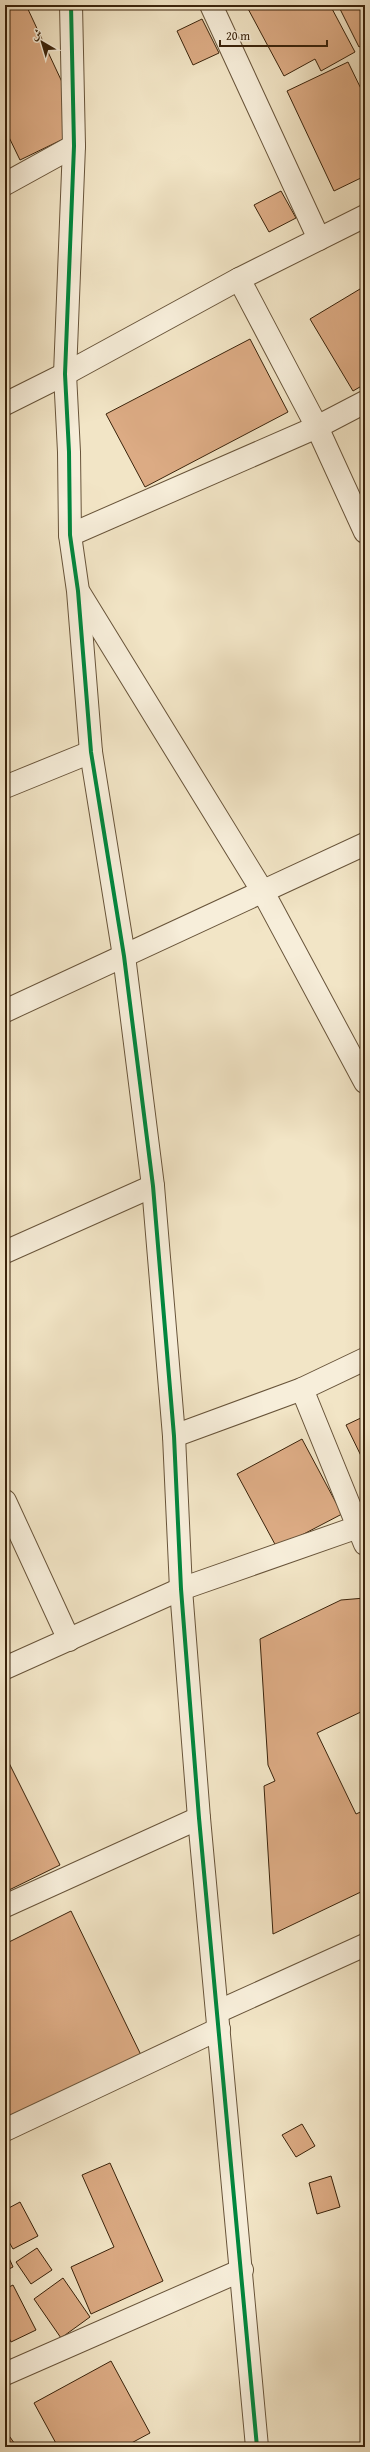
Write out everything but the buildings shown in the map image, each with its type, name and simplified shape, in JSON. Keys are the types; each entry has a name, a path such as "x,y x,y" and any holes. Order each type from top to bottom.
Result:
{"street":[{"path":"71,5 74,146 65,374 70,452 70,535 78,592 91,752 124,956 153,1186 174,1436 181,1589 199,1818 242,2270 257,2447"},
{"path":"211,5 319,239"},
{"path":"5,184 74,146"},
{"path":"5,404 65,374 239,279 365,216"},
{"path":"239,279 317,427 365,532"},
{"path":"70,535 317,427 365,402"},
{"path":"78,592 263,892 365,1082"},
{"path":"5,787 91,752"},
{"path":"5,1011 365,844"},
{"path":"5,1252 153,1186"},
{"path":"174,1436 302,1390 365,1359"},
{"path":"5,1668 181,1589 362,1536 302,1390"},
{"path":"5,1501 69,1640"},
{"path":"5,1906 199,1818"},
{"path":"5,2130 365,1945"},
{"path":"5,2374 242,2270"}],"cycle path":[{"path":"71,5 74,146 65,374 69,452 70,535 78,591 91,752 124,956 153,1186 174,1436 181,1589 199,1818 257,2447"}]}
